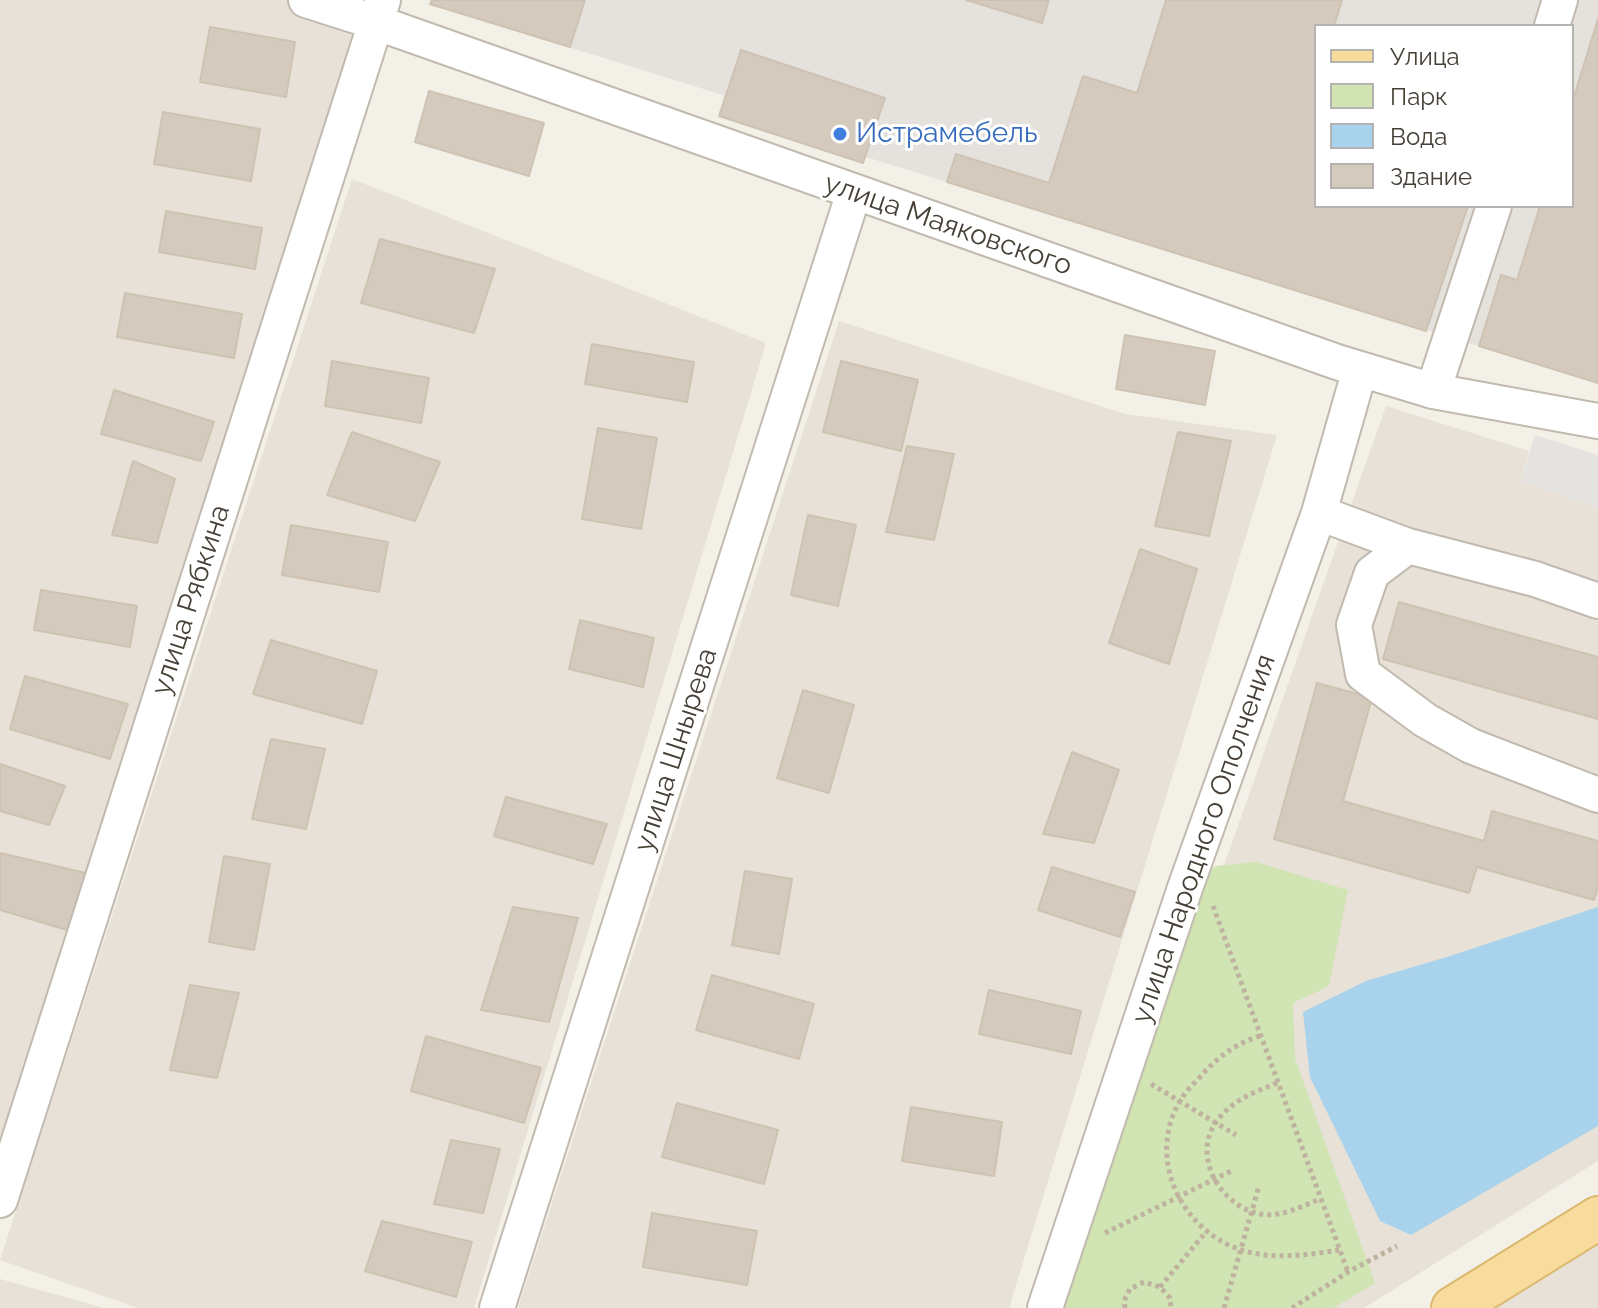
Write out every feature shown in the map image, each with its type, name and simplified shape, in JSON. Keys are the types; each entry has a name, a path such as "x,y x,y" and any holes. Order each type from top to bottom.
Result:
{"main road":[{"path":"1453,1308 1598,1218"}],"street":[{"name":"улица Маяковского","path":"306,0 379,11 854,192 1360,369 1433,391 1598,421"},
{"path":"1553,24 1560,0"},
{"name":"улица Рябкина","path":"0,1200 379,11"},
{"name":"улица Шнырева","path":"497,1308 854,192"},
{"path":"1433,391 1493,208"},
{"name":"улица Народного Ополчения","path":"1045,1308 1180,903 1319,513 1360,369"},
{"path":"1319,513 1408,546 1535,579 1598,601"},
{"path":"1408,546 1372,573 1367,586 1354,625 1363,674 1425,720 1471,746 1598,795"}],"path":[{"path":"1200,901 1213,906 1348,1272"},
{"path":"1260,1036 1246,1040 1223,1055 1180,1099 1169,1131 1168,1152 1179,1199 1188,1215 1206,1232 1241,1250 1284,1256 1339,1250"},
{"path":"1143,1079 1236,1135"},
{"path":"1277,1083 1245,1096 1216,1121 1208,1158 1216,1180 1222,1192 1232,1201 1263,1215 1295,1210 1320,1199"},
{"path":"1092,1239 1233,1170"},
{"path":"1224,1308 1259,1186"},
{"path":"1160,1287 1206,1232"},
{"path":"1292,1308 1348,1272 1397,1246"},
{"path":"1125,1308 1124,1301 1130,1289 1144,1282 1160,1287 1170,1298 1171,1308"}],"shaded area":[{"path":"0,0 383,0 0,1200"},
{"path":"432,0 1598,0 1598,383 866,157 863,163 719,116 726,96 430,4"},
{"path":"352,179 766,343 474,1308 138,1308 0,1260"},
{"path":"839,321 1125,414 1277,435 1009,1308 518,1308"},
{"path":"1386,406 1529,451 1521,481 1598,508 1598,1161 1364,1308 1068,1308"},
{"path":"1535,435 1598,455 1598,508 1521,481"},
{"path":"1598,1218 1598,1308 1453,1308"},
{"path":"0,1279 104,1308 0,1308"}],"green space":[{"path":"1256,862 1348,890 1329,986 1293,1003 1295,1058 1375,1283 1333,1308 1054,1308 1194,880 1216,866"}],"water":[{"path":"1598,907 1598,1126 1411,1235 1380,1221 1310,1077 1303,1012 1366,981"}],"building":[{"path":"432,0 585,0 570,47 430,4"},
{"path":"966,0 1049,0 1042,23"},
{"path":"1166,0 1342,0 1335,24 1314,24 1314,208 1467,208 1426,331 947,182 956,154 1049,183 1083,76 1137,93"},
{"path":"1598,19 1598,383 1479,346 1501,275 1517,280 1539,208 1574,208 1574,97"},
{"path":"210,27 295,42 286,97 200,82"},
{"path":"741,50 885,98 863,163 719,116"},
{"path":"429,91 544,123 529,176 415,142"},
{"path":"163,112 260,129 251,181 154,164"},
{"path":"166,211 262,228 255,269 159,252"},
{"path":"380,239 495,269 474,333 361,303"},
{"path":"125,293 242,314 234,358 117,337"},
{"path":"1125,335 1215,351 1205,405 1116,389"},
{"path":"592,344 694,362 687,402 585,384"},
{"path":"332,361 429,378 421,423 325,406"},
{"path":"841,361 918,380 901,451 823,432"},
{"path":"114,390 214,422 201,461 101,434"},
{"path":"598,428 657,438 641,529 582,519"},
{"path":"352,432 440,462 415,521 327,495"},
{"path":"1178,432 1231,441 1209,536 1155,526"},
{"path":"907,446 954,454 934,540 886,532"},
{"path":"133,461 175,479 157,543 112,535"},
{"path":"808,515 856,525 838,606 791,595"},
{"path":"291,525 388,542 379,592 282,575"},
{"path":"1140,549 1197,569 1169,664 1109,643"},
{"path":"41,590 137,606 130,647 34,630"},
{"path":"1399,602 1598,657 1598,719 1383,659"},
{"path":"580,620 654,638 643,687 569,669"},
{"path":"271,640 377,671 362,724 253,694"},
{"path":"25,676 128,704 110,759 10,729"},
{"path":"1317,683 1372,698 1343,801 1484,841 1492,811 1598,841 1598,887 1594,900 1477,867 1469,893 1274,839"},
{"path":"803,690 854,705 829,793 777,778"},
{"path":"271,739 325,749 306,829 252,819"},
{"path":"1072,752 1119,770 1094,843 1043,834"},
{"path":"0,764 65,786 49,825 0,811"},
{"path":"506,797 607,824 593,864 494,836"},
{"path":"0,853 90,874 77,933 0,910"},
{"path":"224,856 270,864 254,950 209,942"},
{"path":"1052,867 1135,892 1120,937 1038,910"},
{"path":"745,871 792,879 779,954 732,945"},
{"path":"513,907 578,918 549,1022 481,1010"},
{"path":"712,975 814,1004 799,1059 696,1030"},
{"path":"190,985 239,993 217,1078 170,1070"},
{"path":"989,990 1081,1011 1071,1054 979,1034"},
{"path":"426,1036 541,1068 524,1123 411,1091"},
{"path":"677,1103 778,1130 764,1184 662,1157"},
{"path":"911,1107 1002,1122 994,1176 902,1161"},
{"path":"451,1140 500,1149 483,1213 434,1204"},
{"path":"652,1213 757,1231 747,1285 643,1267"},
{"path":"382,1221 472,1242 456,1297 365,1271"}],"place":[{"name":"Истрамебель","path":"840,134"}]}
